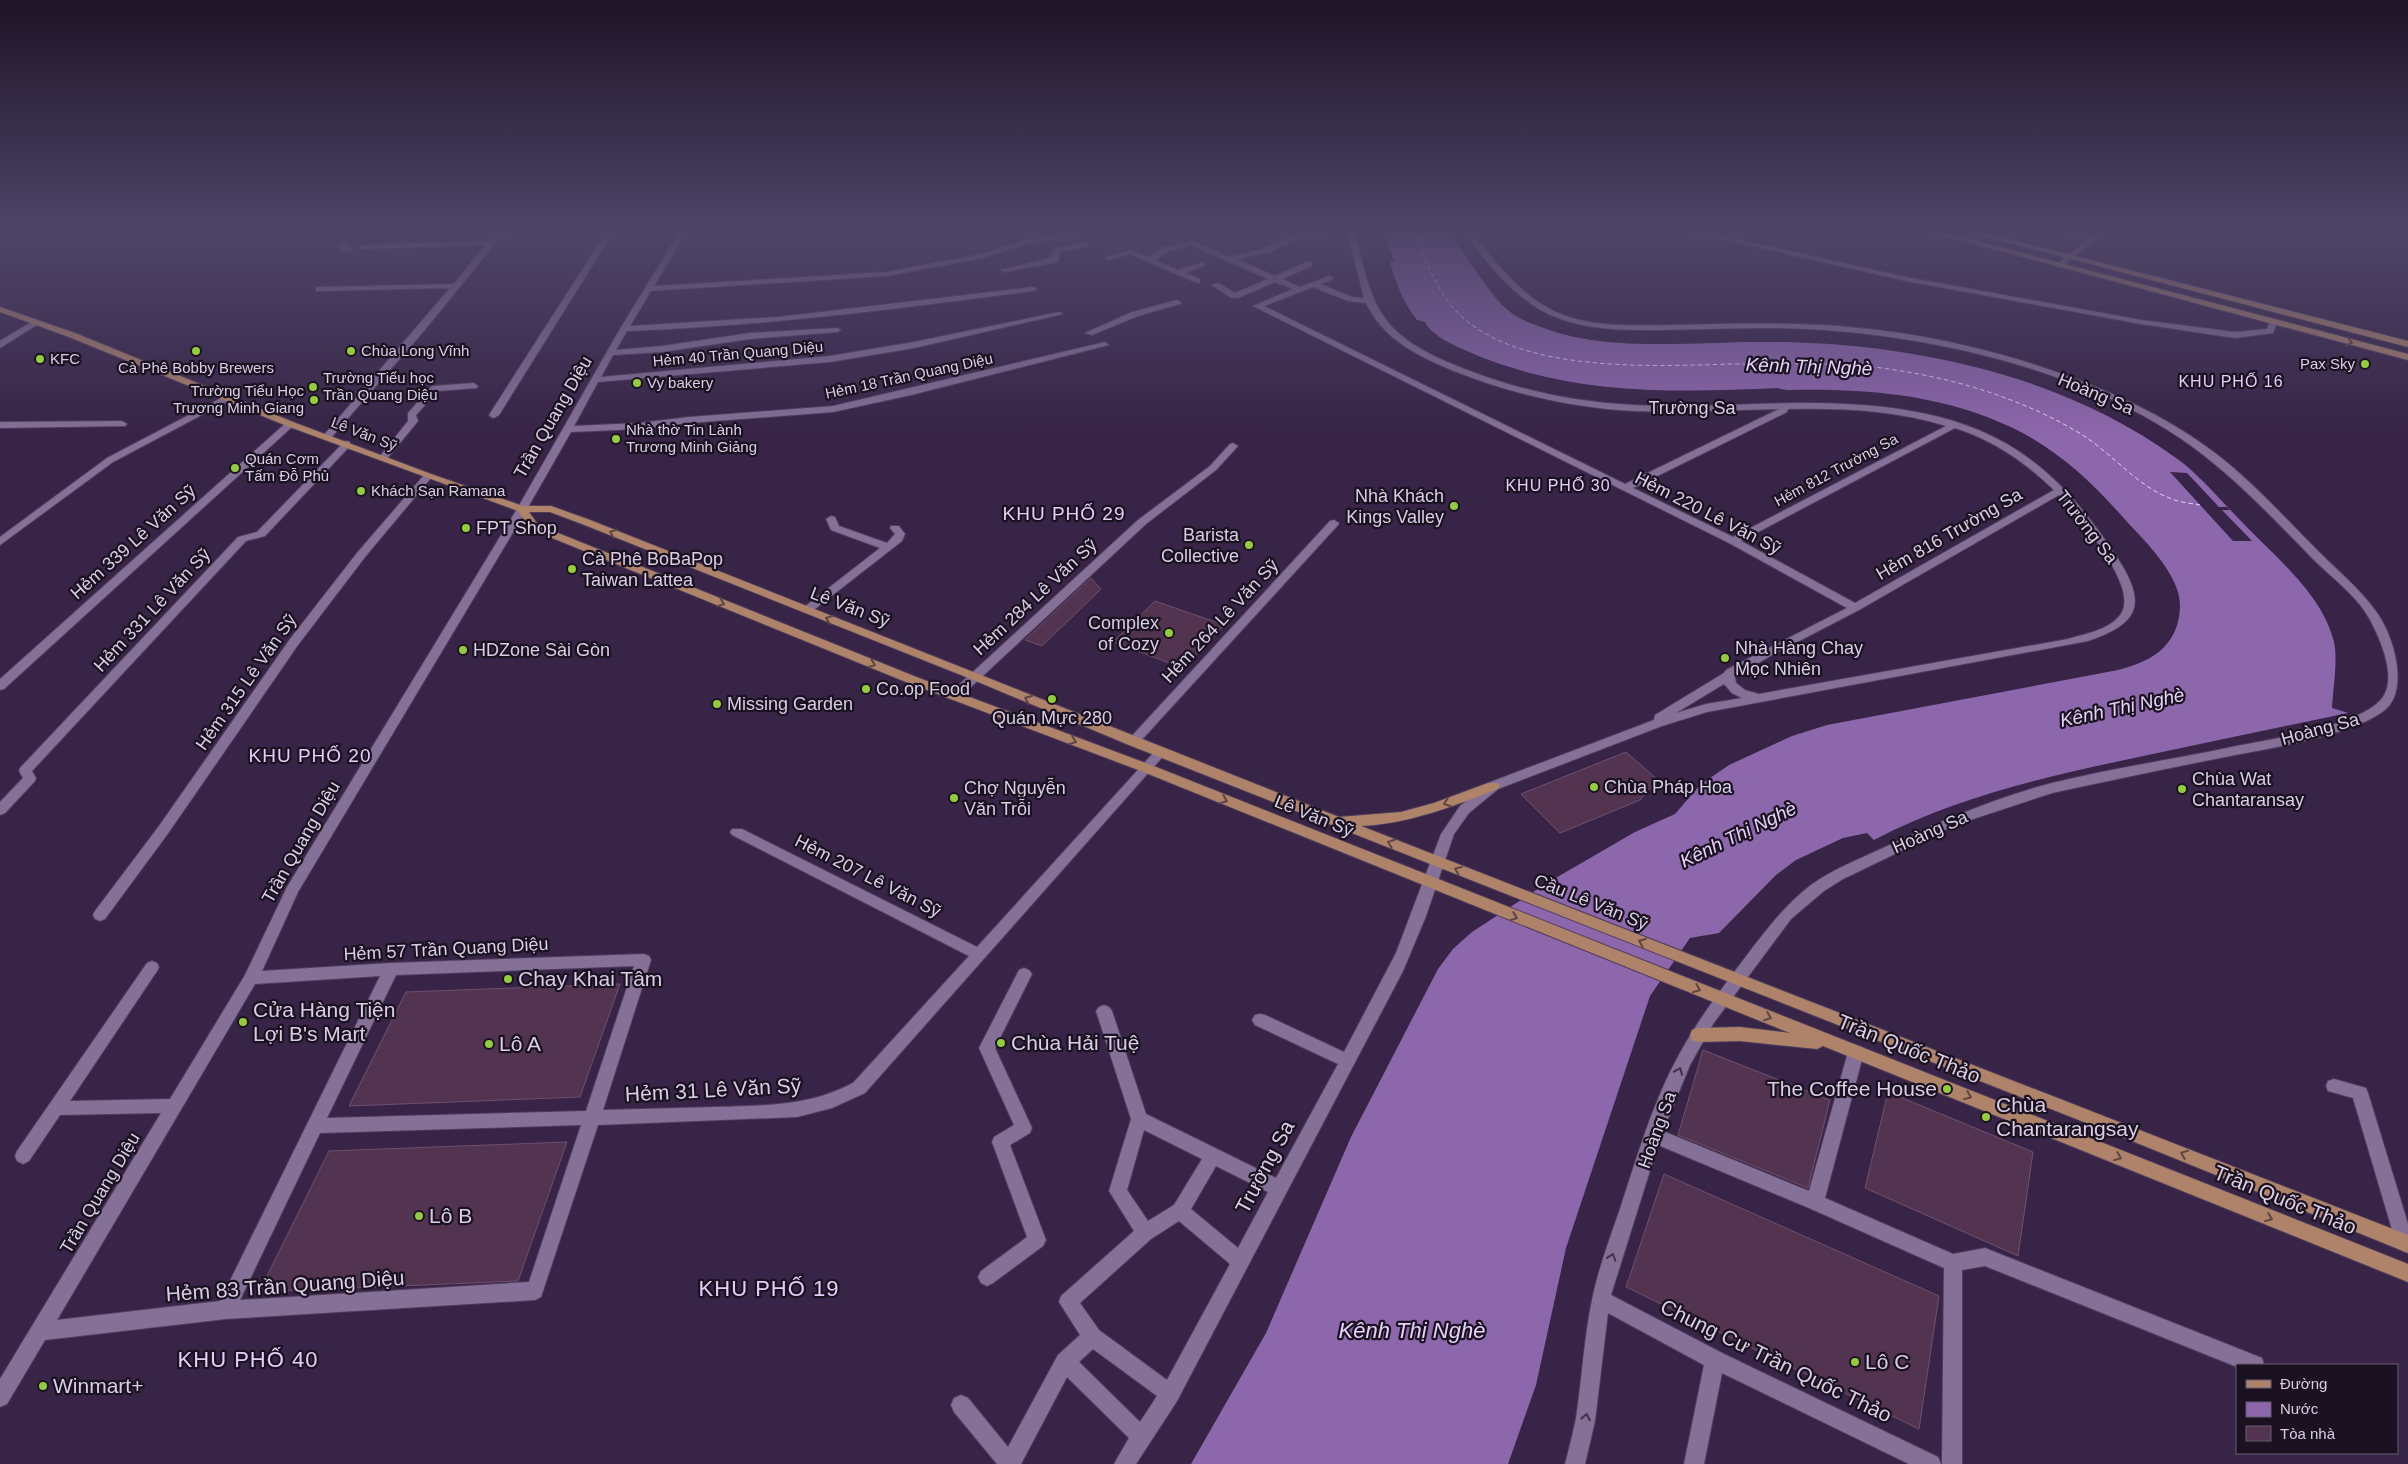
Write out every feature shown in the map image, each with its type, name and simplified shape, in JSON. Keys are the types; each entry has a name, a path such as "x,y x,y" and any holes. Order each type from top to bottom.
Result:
{"main road":[{"path":"2187,299 2408,357"},
{"path":"2232,299 2408,344"},
{"name":"Lê Văn Sỹ","path":"0,310 134,360 290,424 428,476 522,509 551,509 975,676 1133,742 1481,879"},
{"name":"Lê Văn Sỹ","path":"522,509 534,527 954,696 1146,768 1672,979"},
{"path":"1332,820 1369,821 1398,818 1493,786"},
{"name":"Cầu Lê Văn Sỹ","path":"1481,879 1687,960"},
{"name":"Trần Quốc Thảo","path":"1687,960 2143,1138 2407,1244"},
{"name":"Trần Quốc Thảo","path":"1672,979 2408,1273"},
{"path":"1698,1035 1760,1036 1838,1045"}],"street":[{"path":"327,437 444,299"},
{"path":"494,415 568,299"},
{"name":"Trần Quang Diệu","path":"0,1397 251,978 292,891 522,509 566,429 643,299"},
{"path":"624,329 688,328 841,314 954,299"},
{"name":"Hẻm 220 Lê Văn Sỹ","path":"1274,299 1257,306 1733,542 1855,608"},
{"path":"1354,299 1370,301"},
{"name":"Hoàng Sa","path":"1530,299 1568,320 1608,326 1784,326 1840,328 1884,334 1992,356 2107,396 2172,429 2209,454 2236,476 2363,602 2378,623 2388,644 2394,668 2392,692 2386,702 2365,718 2314,734 2052,788 2014,798 1950,822 1846,871 1818,887 1786,916 1722,1000 1698,1035 1683,1062 1654,1135 1600,1299 1585,1421 1574,1464"},
{"path":"2017,299 2141,322 2235,335 2270,331 2273,322"},
{"name":"Trường Sa","path":"1124,1464 1170,1394 1395,971 1412,935 1442,842 1452,823 1468,804 1493,786 1638,730 1706,708 2069,642 2090,637 2119,624 2130,608 2131,598 2128,585 2104,547 2060,490 2038,469 2009,449 1954,425 1885,410 1863,408 1631,408 1574,402 1520,391 1460,371 1418,350 1384,324 1370,301"},
{"path":"1089,333 1135,314 1177,302"},
{"name":"Hẻm 40 Trần Quang Diệu","path":"596,380 830,359 914,345 1059,314"},
{"path":"0,345 36,322"},
{"path":"611,353 662,349 750,336 837,330"},
{"name":"Hẻm 18 Trần Quang Diệu","path":"566,429 639,426 834,408 911,392 1105,345"},
{"path":"383,458 413,421 411,415 435,388 474,386"},
{"path":"0,542 110,460 227,398"},
{"path":"1624,488 1788,408"},
{"path":"0,425 122,424"},
{"name":"Hẻm 339 Lê Văn Sỹ","path":"0,686 290,424"},
{"name":"Hẻm 812 Trường Sa","path":"1733,542 1954,425"},
{"name":"Hẻm 331 Lê Văn Sỹ","path":"0,810 30,778 25,771 242,538 261,534 347,444"},
{"name":"Hẻm 284 Lê Văn Sỹ","path":"954,696 1142,522 1212,468 1233,446"},
{"name":"Hẻm 315 Lê Văn Sỹ","path":"100,915 164,830 294,642 361,555 428,476"},
{"name":"Hẻm 816 Trường Sa","path":"1855,608 2060,490"},
{"path":"831,519 835,528 888,547"},
{"name":"Hẻm 264 Lê Văn Sỹ","path":"1133,742 1334,523"},
{"path":"807,610 898,539 900,534 895,528"},
{"path":"1638,730 1730,673 1855,608"},
{"path":"1730,673 1729,681 1734,689 1745,695 1760,697"},
{"path":"980,956 1160,752"},
{"name":"Hẻm 207 Lê Văn Sỹ","path":"737,832 980,956"},
{"name":"Hẻm 31 Lê Văn Sỹ","path":"315,1126 800,1111 835,1102 859,1088 980,956"},
{"name":"Hẻm 57 Trần Quang Diệu","path":"251,978 390,969 644,960 592,1117"},
{"path":"23,1156 152,967"},
{"path":"226,1310 390,969"},
{"path":"987,1277 1037,1240 1000,1142 1024,1128 987,1048 1024,974"},
{"path":"1104,1011 1139,1119 1118,1191 1145,1233"},
{"path":"1260,1020 1348,1061"},
{"path":"1814,1202 1856,1052"},
{"path":"2334,1086 2360,1093 2407,1244"},
{"path":"55,1108 174,1106"},
{"name":"Hẻm 83 Trần Quang Diệu","path":"39,1331 226,1310 535,1291 592,1117"},
{"path":"1139,1119 1278,1188"},
{"path":"1654,1135 1953,1263 1985,1257 2252,1364"},
{"path":"1170,1394 1092,1337 1068,1302 1145,1233 1180,1211 1213,1156"},
{"path":"1180,1211 1240,1261"},
{"path":"1952,1464 1953,1263"},
{"name":"Chung Cư Trần Quốc Thảo","path":"1600,1299 1715,1360 1931,1464"},
{"path":"961,1406 1010,1464 1065,1362 1092,1337"},
{"path":"1694,1464 1715,1360"},
{"path":"1065,1362 1142,1437"}],"water":[{"name":"Kênh Thị Nghè","path":"1404,299 1498,299 1517,316 1544,328 1594,340 1622,343 1813,343 1868,348 1977,367 2030,383 2081,403 2130,428 2185,465 2295,576 2319,608 2328,624 2334,642 2336,657 2332,708 2348,713 2113,763 2008,788 1940,811 1874,840 1867,833 1843,838 1796,860 1776,875 1719,933 1690,938 1650,996 1566,1248 1536,1385 1508,1464 1191,1464 1266,1333 1351,1137 1438,969 1453,949 1472,932 1547,883 1635,832 1675,814 1700,785 1729,765 1792,736 1827,725 2129,667 2158,653 2165,646 2176,628 2179,617 2180,600 2178,592 2166,567 2103,496 2076,470 2046,447 2013,428 1986,417 1959,407 1874,392 1787,390 1777,388 1698,391 1658,390 1619,388 1542,376 1504,365 1449,343 1432,331 1425,322 1417,320"}],"pier":[{"path":"2170,472 2187,473 2219,507 2227,507 2230,510 2222,510 2252,541 2233,541"}],"building":[{"path":"1091,578 1101,589 1042,646 1025,640"},
{"name":"Complex of Cozy","path":"1155,601 1224,625 1183,668 1113,642"},
{"name":"Chùa Pháp Hoa","path":"1626,752 1658,780 1640,800 1560,833 1521,794"},
{"name":"Lô A","path":"620,984 580,1097 349,1106 406,992"},
{"path":"1703,1050 1830,1100 1808,1188 1678,1135"},
{"path":"1888,1092 2033,1152 2018,1256 1865,1188"},
{"name":"Lô B","path":"567,1142 518,1281 259,1292 329,1151"},
{"name":"Lô C","path":"1664,1174 1939,1296 1919,1429 1626,1287"}],"ferry route":[{"path":"1447,299 1459,314 1485,333 1516,347 1552,357 1628,365 1854,365 1884,368 1943,379 2000,396 2055,420 2092,441 2134,477 2156,492 2175,500 2200,505"}],"place":[{"name":"Cà Phê Bobby Brewers","path":"196,351"},
{"name":"Chùa Long Vĩnh","path":"351,351"},
{"name":"KFC","path":"40,359"},
{"name":"Pax Sky","path":"2365,364"},
{"name":"Vy bakery","path":"637,383"},
{"name":"Trường Tiểu học Trần Quang Diệu","path":"313,387"},
{"name":"Trường Tiểu Học Trương Minh Giang","path":"314,400"},
{"name":"Nhà thờ Tin Lành Trương Minh Giảng","path":"616,439"},
{"name":"Quán Cơm Tấm Đỗ Phủ","path":"235,468"},
{"name":"Khách Sạn Ramana","path":"361,491"},
{"name":"Nhà Khách Kings Valley","path":"1454,506"},
{"name":"FPT Shop","path":"466,528"},
{"name":"Barista Collective","path":"1249,545"},
{"name":"Cà Phê BoBaPop Taiwan Lattea","path":"572,569"},
{"name":"Complex of Cozy","path":"1169,633"},
{"name":"HDZone Sài Gòn","path":"463,650"},
{"name":"Nhà Hàng Chay Mọc Nhiên","path":"1725,658"},
{"name":"Co.op Food","path":"866,689"},
{"name":"Quán Mực 280","path":"1052,699"},
{"name":"Missing Garden","path":"717,704"},
{"name":"Chùa Pháp Hoa","path":"1594,787"},
{"name":"Chùa Wat Chantaransay","path":"2182,789"},
{"name":"Chợ Nguyễn Văn Trỗi","path":"954,798"},
{"name":"Chay Khai Tâm","path":"508,979"},
{"name":"Cửa Hàng Tiện Lợi B's Mart","path":"243,1022"},
{"name":"Chùa Hải Tuệ","path":"1001,1043"},
{"name":"Lô A","path":"489,1044"},
{"name":"The Coffee House","path":"1947,1089"},
{"name":"Chùa Chantarangsay","path":"1986,1117"},
{"name":"Lô B","path":"419,1216"},
{"name":"Lô C","path":"1855,1362"},
{"name":"Winmart+","path":"43,1386"}],"district":[{"name":"KHU PHỐ 16","path":"2231,381"},
{"name":"KHU PHỐ 30","path":"1558,485"},
{"name":"KHU PHỐ 29","path":"1064,513"},
{"name":"KHU PHỐ 20","path":"310,755"},
{"name":"KHU PHỐ 19","path":"769,1288"},
{"name":"KHU PHỐ 40","path":"248,1359"}]}
